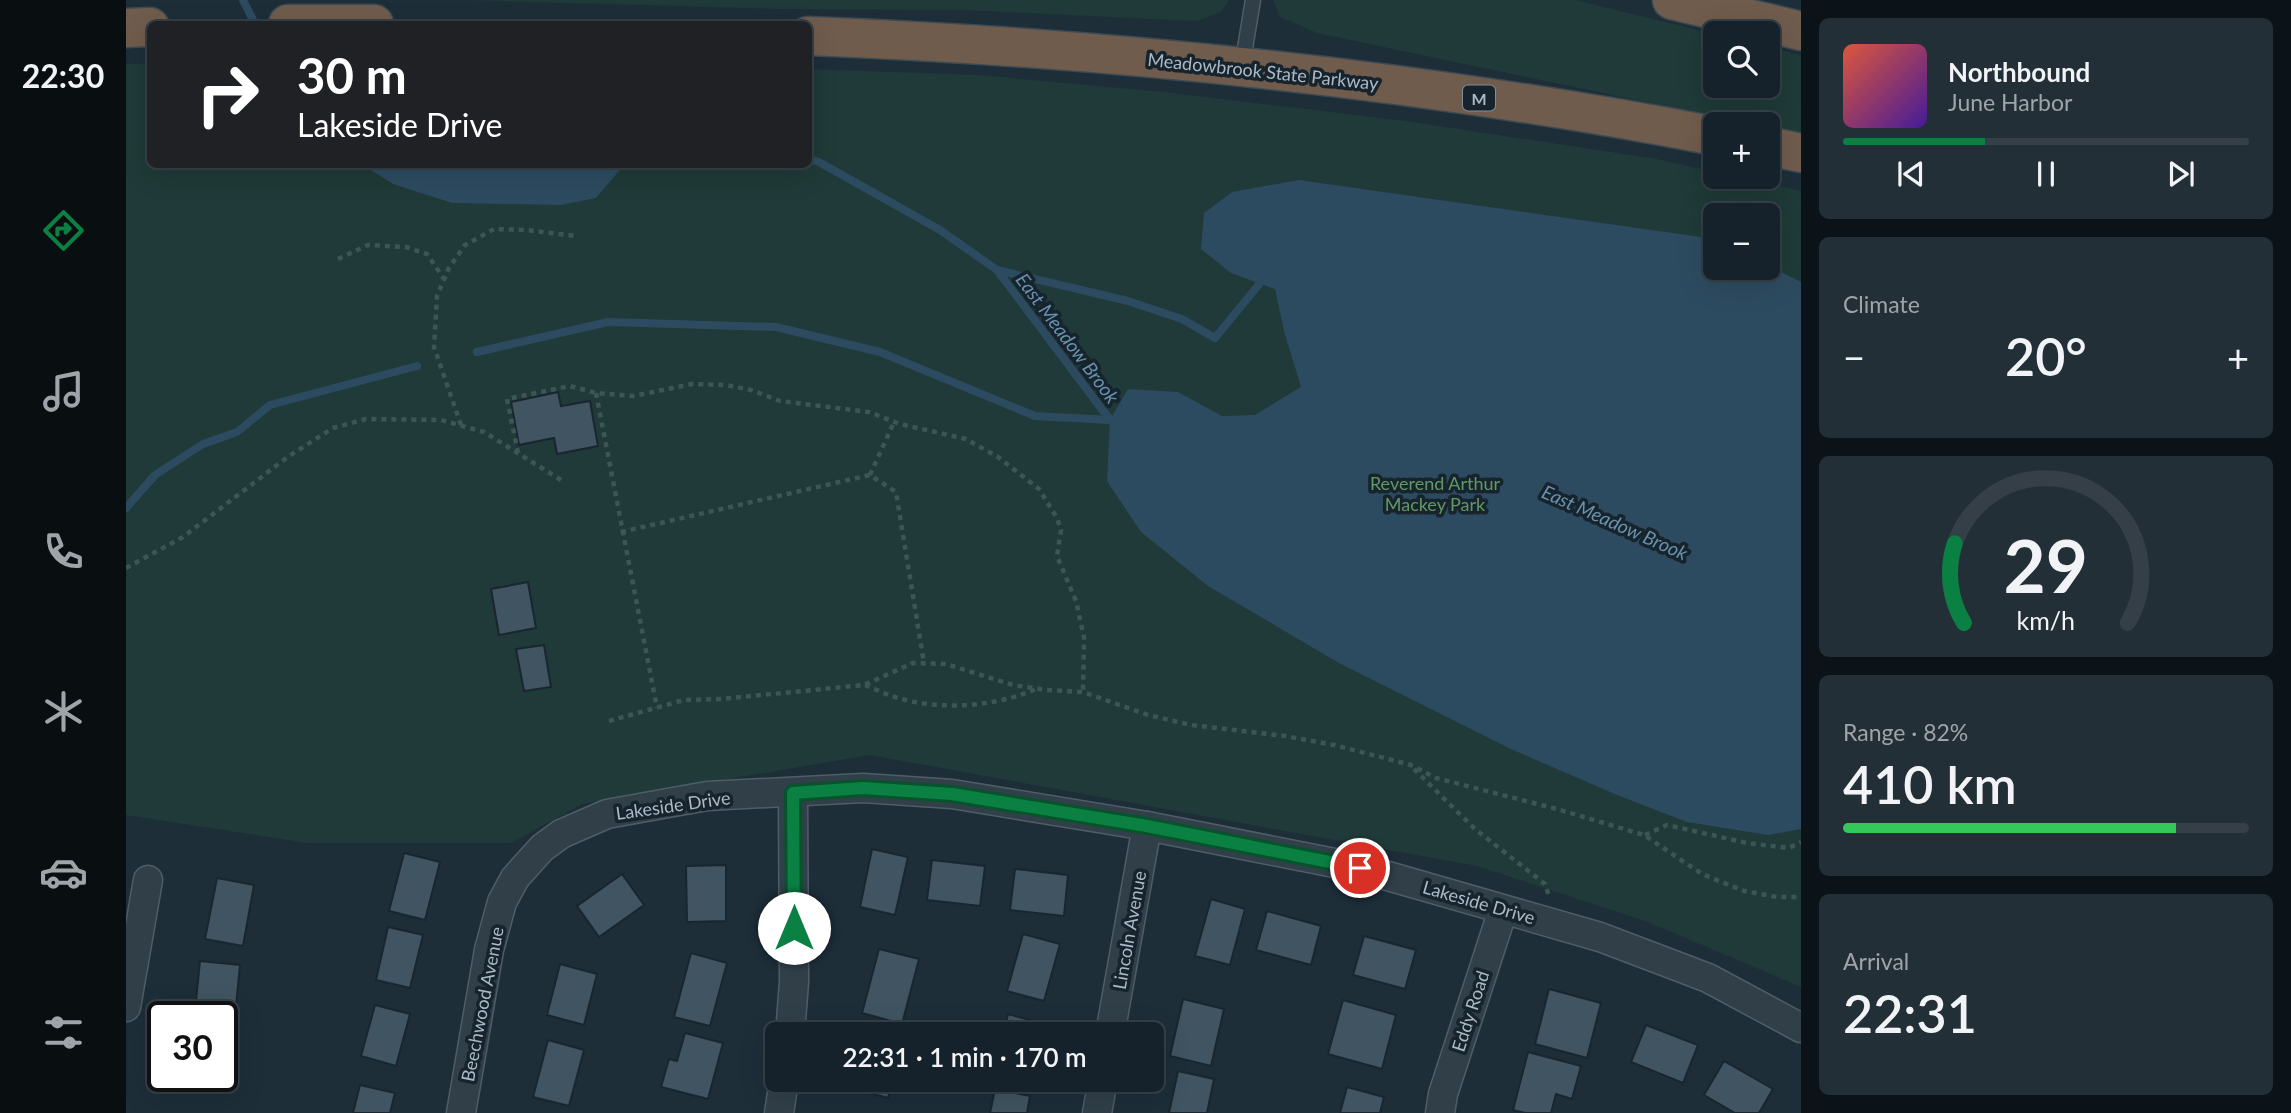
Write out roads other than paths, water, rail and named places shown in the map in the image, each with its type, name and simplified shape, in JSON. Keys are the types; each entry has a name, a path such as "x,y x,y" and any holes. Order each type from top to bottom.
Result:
{"highway":[{"path":"1672,0 1801,31"},
{"path":"126,28 147,27"},
{"name":"Meadowbrook State Parkway","path":"812,36 917,40 1242,68 1372,83 1636,121 1703,134"},
{"path":"1780,149 1801,153"}],"street":[{"name":"Lakeside Drive","path":"561,834 607,814 707,796 863,788 952,794 1147,826 1360,868 1600,937 1708,978 1801,1028"},
{"path":"791,1022 794,982 793,793"},
{"name":"Lincoln Avenue","path":"1113,1022 1147,826"},
{"name":"Beechwood Avenue","path":"461,1113 489,950 502,902 515,878 542,848 561,834"},
{"path":"126,1007 148,880"},
{"name":"Eddy Road","path":"1440,1113 1443,1094 1503,910"},
{"path":"779,1113 783,1092"},
{"path":"1097,1113 1100,1092"}],"lane":[{"path":"1242,68 1253,0"}],"water":[{"path":"368,168 621,168 596,198 561,205 452,203 393,184"},
{"path":"1299,180 1703,237 1703,280 1780,280 1780,271 1801,282 1801,829 1768,835 1687,822 1511,749 1339,663 1208,586 1141,532 1107,481 1110,420 1128,389 1178,392 1222,416 1255,415 1301,387 1275,289 1231,273 1201,249 1204,213 1232,192"}],"waterway":[{"name":"East Meadow Brook","path":"243,0 254,21"},
{"name":"East Meadow Brook","path":"812,160 940,230 997,270 1110,420 1119,424"},
{"path":"997,270 1128,301 1182,319 1215,338 1265,277"},
{"path":"477,352 608,322 776,327 880,352 1035,416 1110,420"},
{"path":"126,508 155,475 203,444 237,432 270,405 417,366"}],"park label":[{"name":"Reverend Arthur Mackey Park","path":"1435,493"}]}
